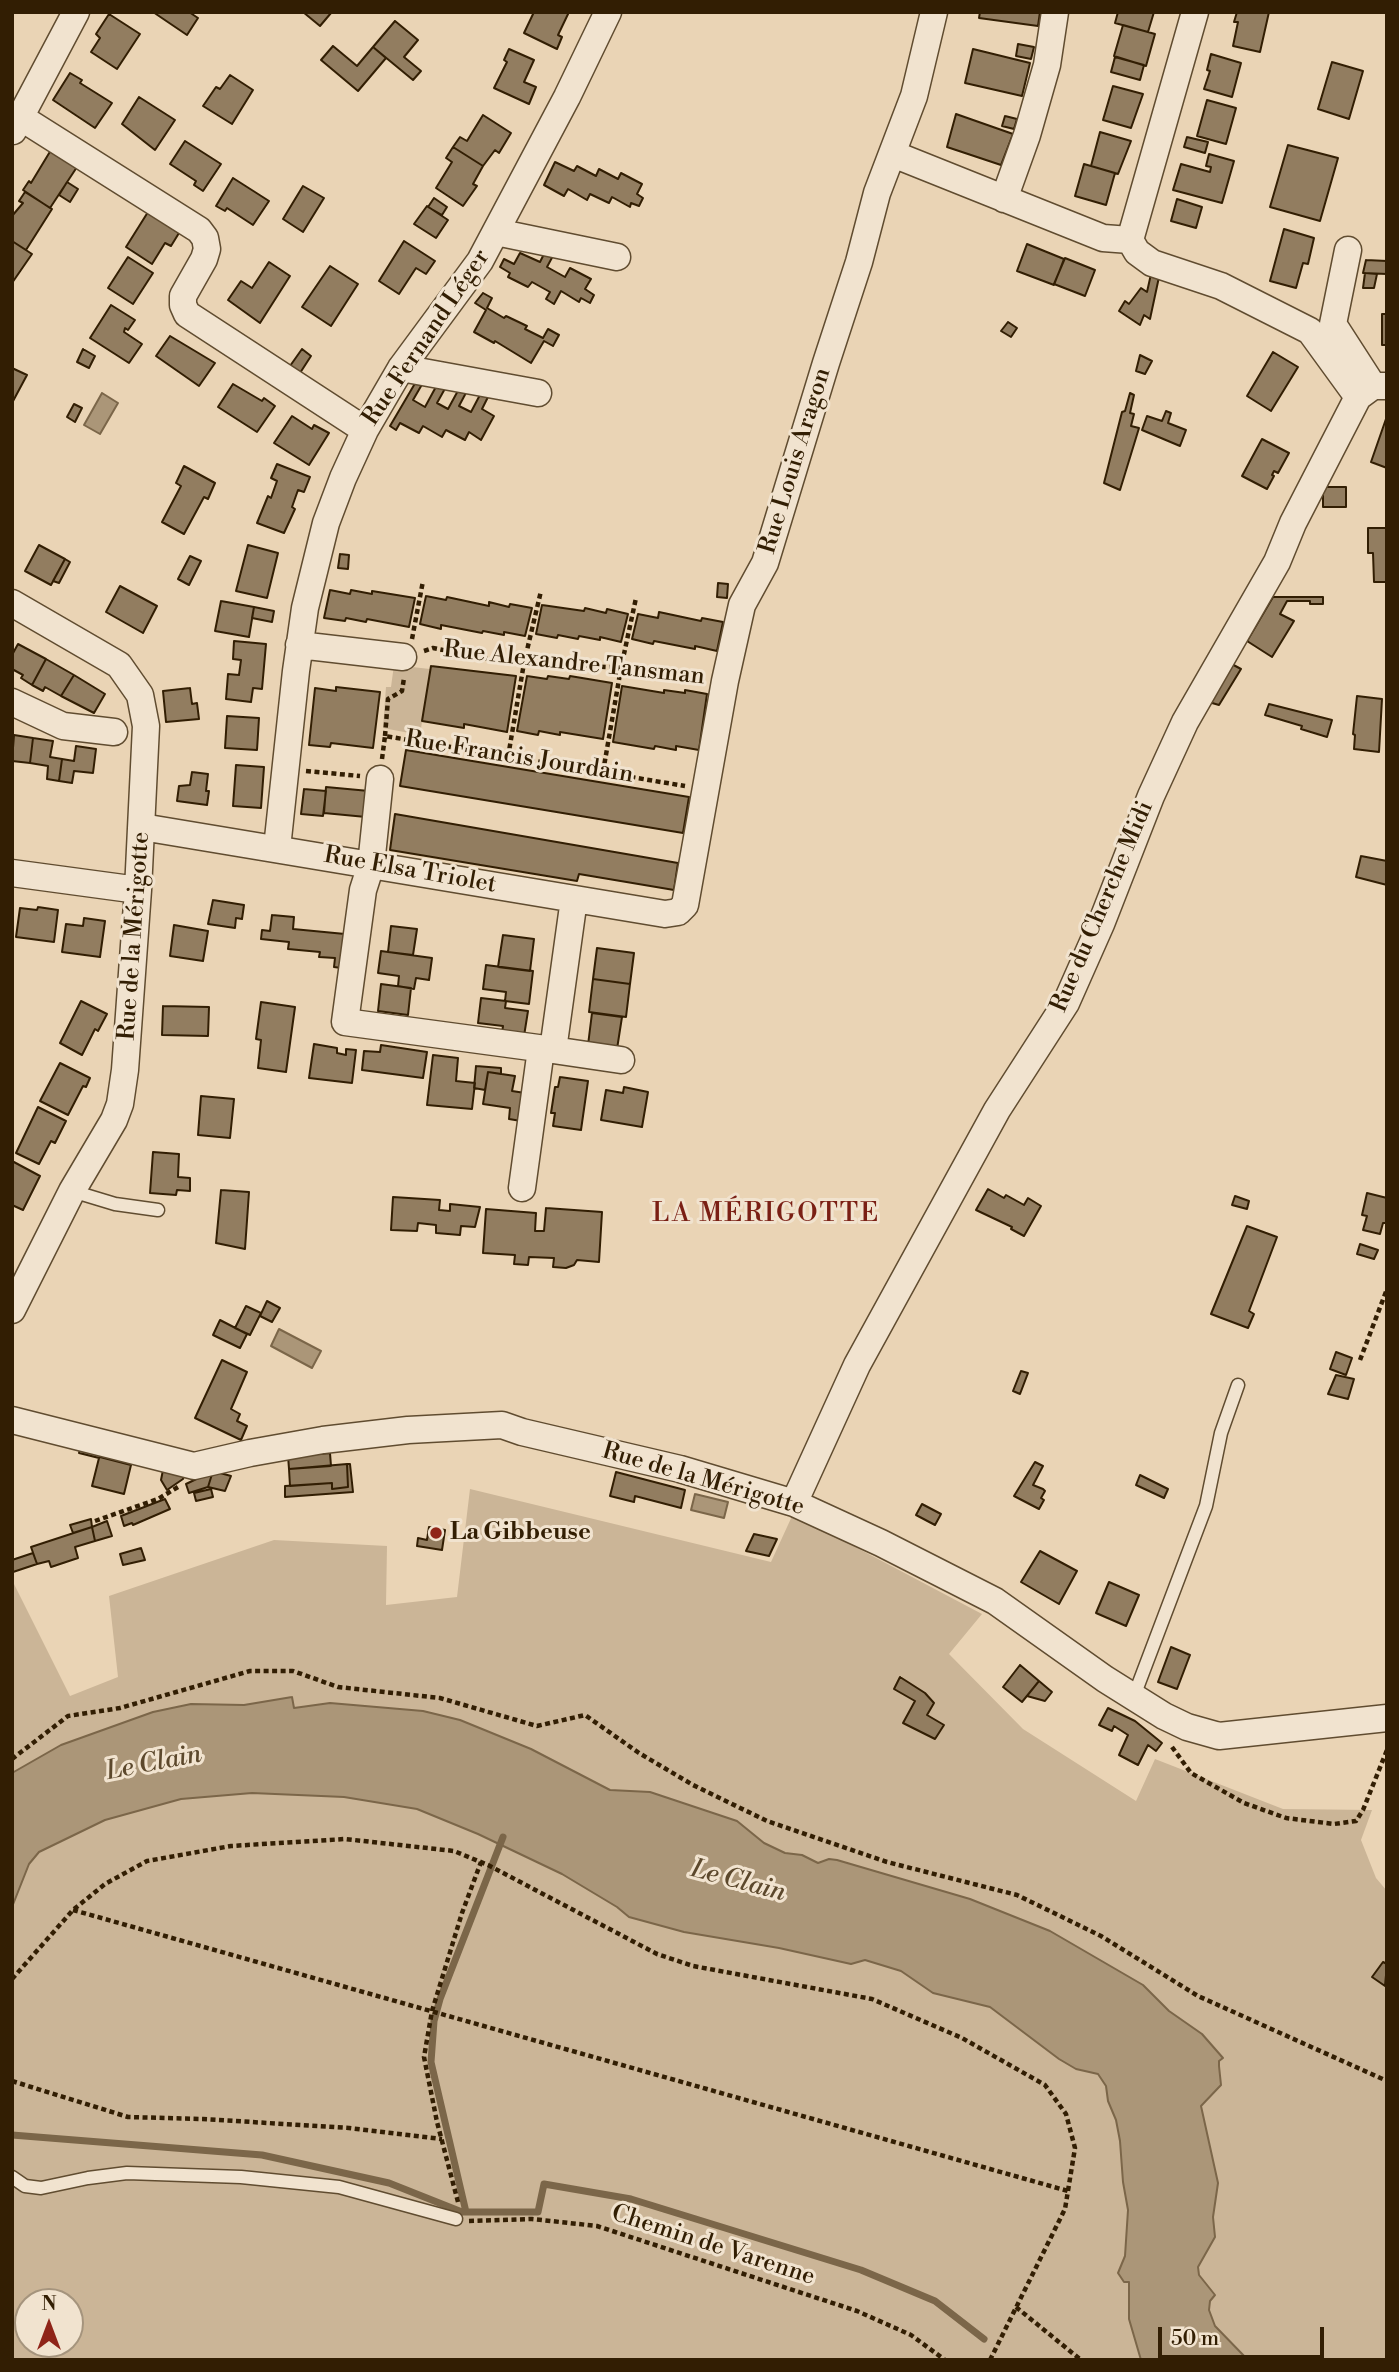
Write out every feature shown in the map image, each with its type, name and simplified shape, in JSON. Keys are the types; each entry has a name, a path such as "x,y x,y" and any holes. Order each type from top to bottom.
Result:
{"street":[{"path":"76,12 16,125 199,230 205,238 206,249 204,259 183,296 187,314 365,430"},
{"name":"Rue Fernand Léger","path":"277,849 296,770 299,645 313,571 326,523 343,478 365,430 401,368 463,286 496,232 608,12"},
{"name":"Rue Louis Aragon","path":"678,912 688,897 725,681 742,606 765,563 859,262 877,193 914,96 934,12"},
{"path":"1004,199 1037,100 1055,12"},
{"path":"1195,12 1130,240 1137,252 1152,263 1221,286 1310,331 1373,389"},
{"path":"894,154 1103,238 1130,240"},
{"path":"496,232 617,257"},
{"path":"1348,250 1333,324 1373,389"},
{"path":"401,368 538,393"},
{"name":"Rue du Cherche Midi","path":"794,1503 862,1355 997,1110 1066,1003 1101,924 1166,760 1277,562 1293,523 1373,389"},
{"name":"Rue de la Mérigotte","path":"12,603 119,665 135,685 143,706 146,726 138,890 125,1070 120,1104 102,1143 72,1191 12,1310"},
{"path":"299,645 406,657"},
{"path":"12,702 63,726 114,732"},
{"path":"380,779 371,865 363,890 345,1022 621,1060"},
{"name":"Rue Elsa Triolet","path":"142,827 665,914 678,912"},
{"path":"12,873 138,890"},
{"path":"522,1188 574,899"},
{"name":"Rue de la Mérigotte","path":"12,1420 194,1466 323,1440 408,1430 502,1424 522,1432 680,1469 794,1503 881,1543 995,1601 1105,1679 1164,1716 1187,1727 1219,1736 1387,1718"}],"lane":[{"path":"72,1191 115,1204 158,1210"},
{"path":"1134,1696 1206,1506 1221,1433 1238,1385"},
{"path":"12,2177 25,2186 41,2189 88,2178 127,2173 241,2177 339,2187 458,2214"}],"path":[{"path":"385,736 388,699 402,691 406,657 423,581"},
{"path":"508,757 524,663 541,591"},
{"path":"603,772 636,598"},
{"name":"Rue Alexandre Tansman","path":"406,657 433,648 524,663 670,670 725,681"},
{"name":"Rue Francis Jourdain","path":"296,770 380,779 385,736 706,789"},
{"path":"1360,1360 1387,1289"},
{"path":"94,1521 158,1499 186,1482 194,1466"},
{"path":"12,1759 68,1716 120,1708 250,1671 293,1671 338,1687 440,1698 537,1726 585,1715 639,1753 693,1785 767,1821 887,1862 1017,1895 1101,1936 1198,1996 1387,2081"},
{"path":"1164,1716 1171,1745 1191,1773 1244,1803 1286,1818 1334,1824 1356,1821 1387,1750"},
{"path":"12,1979 73,1910 106,1884 147,1861 231,1846 345,1839 454,1851 495,1868 657,1954 693,1966 872,1999 962,2038 1045,2085 1066,2114 1075,2148 1065,2209 990,2360"},
{"path":"458,2214 424,2057 462,1913 481,1862"},
{"path":"73,1910 1068,2191"},
{"path":"12,2081 128,2117 349,2128 442,2139"},
{"name":"Chemin de Varenne","path":"458,2214 484,2222 532,2219 597,2226 857,2311 911,2335 945,2360"},
{"path":"1016,2306 1082,2360"}],"shaded area":[{"path":"394,665 430,669 420,735 383,728 386,687 391,687"},
{"path":"470,1489 771,1562 793,1514 982,1614 949,1654 1023,1729 1136,1801 1155,1759 1283,1809 1372,1810 1361,1840 1376,1878 1387,1891 1387,2360 12,2360 12,1580 70,1696 118,1677 109,1596 274,1540 387,1546 386,1605 457,1597"}],"water":[{"path":"102,393 118,403 100,434 84,425"},
{"path":"279,1329 321,1351 312,1368 271,1346"},
{"path":"695,1494 728,1502 724,1518 691,1510"},
{"name":"Le Clain","path":"292,1697 294,1708 330,1703 423,1711 460,1720 531,1749 610,1790 650,1792 737,1821 764,1843 785,1853 802,1855 818,1863 829,1859 837,1860 970,1899 1050,1931 1143,1985 1169,2011 1202,2034 1223,2058 1219,2061 1221,2085 1201,2106 1218,2183 1213,2217 1215,2237 1198,2267 1199,2275 1215,2295 1210,2301 1209,2310 1215,2326 1248,2360 1141,2360 1129,2319 1129,2282 1124,2282 1118,2273 1125,2256 1128,2210 1120,2141 1106,2086 1098,2074 1076,2069 1059,2059 990,2007 933,1993 901,1971 865,1960 851,1964 779,1948 684,1932 629,1917 562,1874 478,1834 417,1809 344,1797 252,1793 181,1799 105,1820 39,1852 29,1864 12,1907 12,1773 61,1745 153,1712 191,1704 244,1705"}],"building":[{"path":"153,12 189,12 198,18 187,35"},
{"path":"303,12 330,12 331,13 320,26"},
{"path":"534,12 569,12 558,35 562,37 557,49 524,33"},
{"path":"980,12 1040,12 1038,26 979,18"},
{"path":"1118,12 1154,12 1148,32 1115,23"},
{"path":"1237,12 1269,12 1260,52 1233,46 1238,22 1234,22"},
{"path":"109,14 140,34 117,69 91,52 100,38 96,34"},
{"path":"395,21 418,40 404,57 421,71 413,80 373,47"},
{"path":"1123,25 1155,34 1146,66 1114,56"},
{"path":"1018,44 1034,47 1031,59 1016,56"},
{"path":"333,46 357,66 373,47 386,58 358,91 321,60"},
{"path":"509,49 534,60 524,82 536,87 529,104 494,88 507,62 504,60"},
{"path":"973,49 1030,63 1022,96 965,83"},
{"path":"1211,54 1241,63 1232,97 1204,89 1210,71 1207,70"},
{"path":"1115,57 1144,65 1140,80 1111,72"},
{"path":"1332,62 1363,71 1349,119 1318,109"},
{"path":"70,73 82,80 80,83 112,103 95,128 53,100"},
{"path":"230,75 253,90 232,124 203,106 216,87 220,89"},
{"path":"1113,86 1143,94 1131,128 1103,120"},
{"path":"139,97 175,120 155,150 122,124"},
{"path":"1207,100 1236,108 1226,144 1197,136"},
{"path":"956,114 1013,134 1001,165 947,147"},
{"path":"483,115 511,133 499,153 495,150 483,166 453,147 460,137 467,141"},
{"path":"1005,116 1017,119 1014,129 1002,126"},
{"path":"1100,132 1131,141 1118,174 1091,166"},
{"path":"1187,137 1208,142 1205,153 1184,147"},
{"path":"185,141 221,164 203,191 194,185 196,181 170,164"},
{"path":"1288,145 1338,158 1320,221 1270,207"},
{"path":"453,147 483,166 473,184 477,186 463,206 436,188 452,162 446,158"},
{"path":"51,150 77,167 50,208 23,190 29,181 31,183"},
{"path":"1209,154 1234,161 1222,203 1173,190 1181,164 1210,172 1211,167 1206,166"},
{"path":"555,162 574,171 577,166 596,176 599,169 618,179 621,173 642,184 637,194 643,198 639,206 631,203 630,207 612,197 609,203 590,194 587,200 568,189 564,196 544,185"},
{"path":"1084,164 1115,173 1106,205 1075,196"},
{"path":"233,178 269,201 253,225 227,208 225,211 216,206"},
{"path":"67,182 78,189 70,202 59,195"},
{"path":"303,186 324,198 303,232 283,219"},
{"path":"25,192 52,209 26,250 12,241 12,216 23,203 19,201"},
{"path":"434,198 447,207 442,215 428,207"},
{"path":"1177,199 1202,207 1196,228 1171,221"},
{"path":"427,206 448,220 436,238 414,224"},
{"path":"148,212 179,233 171,246 165,243 152,264 126,247"},
{"path":"1284,229 1314,238 1308,264 1303,263 1296,288 1270,281"},
{"path":"12,241 32,254 12,283"},
{"path":"404,241 435,261 426,274 416,268 399,294 379,281"},
{"path":"1027,244 1064,259 1054,285 1017,271"},
{"path":"546,250 555,252 547,267 565,277 570,268 591,279 585,289 594,295 590,303 581,298 579,302 561,291 554,304 546,299 550,292 532,282 528,287 508,277 510,273 500,267 504,259 514,264 520,253 540,262"},
{"path":"128,257 153,273 133,304 108,288"},
{"path":"1065,258 1095,270 1085,296 1054,284"},
{"path":"1366,260 1387,261 1387,274 1363,273"},
{"path":"269,262 290,276 260,323 228,300 241,281 252,288"},
{"path":"330,266 358,284 331,326 302,307"},
{"path":"1365,273 1377,274 1374,288 1363,288"},
{"path":"1151,274 1159,277 1150,319 1144,315 1140,325 1119,311 1125,301 1129,304 1141,288 1147,292"},
{"path":"483,293 492,298 487,308 504,318 506,316 527,326 525,329 543,338 548,329 559,335 553,346 544,341 531,363 495,341 494,343 474,332 486,310 475,303"},
{"path":"111,305 135,320 124,332 142,344 129,363 90,338"},
{"path":"1382,314 1387,314 1387,345 1382,345"},
{"path":"1008,322 1017,328 1011,337 1001,331"},
{"path":"170,336 215,363 199,386 156,356"},
{"path":"83,349 95,356 89,368 77,362"},
{"path":"302,349 311,356 300,373 290,366"},
{"path":"1273,352 1298,367 1271,411 1247,396"},
{"path":"1140,355 1152,361 1145,374 1136,371"},
{"path":"12,368 27,375 12,403"},
{"path":"417,380 424,381 413,400 425,407 438,383 447,385 437,403 448,409 460,387 468,389 459,406 471,412 482,391 490,393 482,409 494,416 481,440 469,432 465,440 446,430 442,437 423,426 419,433 400,423 396,430 390,426"},
{"path":"233,384 275,406 257,432 218,407"},
{"path":"1130,393 1134,395 1130,413 1134,414 1131,426 1139,428 1120,490 1104,483 1122,412 1125,411"},
{"path":"74,404 82,408 75,422 67,417"},
{"path":"1166,411 1171,413 1168,423 1186,430 1180,446 1142,430 1147,416 1162,421"},
{"path":"292,416 312,429 314,425 329,433 309,465 274,443"},
{"path":"1387,416 1387,468 1371,462"},
{"path":"1262,439 1289,453 1278,473 1274,471 1267,489 1242,476"},
{"path":"277,464 310,477 304,492 298,490 292,507 295,509 284,533 257,523 277,481 271,478"},
{"path":"184,466 215,483 208,499 204,497 184,534 162,522 181,486 176,483"},
{"path":"1323,487 1346,487 1346,507 1323,507"},
{"path":"1368,528 1387,528 1387,582 1374,582 1373,553 1368,553"},
{"path":"39,545 65,559 51,585 25,571"},
{"path":"248,545 278,553 267,598 236,591"},
{"path":"340,554 349,555 348,569 338,568"},
{"path":"190,556 201,561 189,585 178,579"},
{"path":"65,559 70,562 59,583 53,581"},
{"path":"718,583 728,584 727,598 717,597"},
{"path":"120,586 157,606 143,633 106,612"},
{"path":"330,590 350,594 351,590 372,594 372,591 415,598 409,627 367,619 366,622 324,618"},
{"path":"426,596 446,600 447,597 489,606 489,602 509,607 510,604 532,608 525,636 504,632 504,635 482,633 441,625 441,629 420,624"},
{"path":"1273,597 1323,597 1323,604 1287,601 1280,614 1294,621 1272,657 1247,641"},
{"path":"221,601 254,607 249,637 215,631"},
{"path":"542,605 584,611 585,608 606,613 607,609 628,614 621,642 600,637 600,640 579,636 578,639 536,634"},
{"path":"254,607 274,611 272,622 252,618"},
{"path":"659,612 701,621 702,618 723,622 717,651 632,639 638,614 658,618"},
{"path":"234,641 266,644 262,689 253,688 251,702 226,699 228,674 239,675 241,660 233,659"},
{"path":"18,644 46,659 32,685 21,678 23,675 12,669 12,655"},
{"path":"46,659 74,675 61,696 45,687 43,691 32,685"},
{"path":"1228,662 1241,669 1219,705 1205,701"},
{"path":"431,666 516,676 507,732 464,724 464,728 422,721"},
{"path":"74,675 105,694 94,713 61,696"},
{"path":"527,676 569,679 570,676 612,683 603,739 560,732 560,735 539,731 538,735 517,731"},
{"path":"622,686 664,693 664,690 685,693 685,690 707,694 699,750 676,746 676,750 655,746 654,749 613,742"},
{"path":"336,687 380,692 373,748 331,743 330,747 309,745 315,688 336,691"},
{"path":"190,688 192,704 197,703 199,719 166,722 163,691"},
{"path":"1357,696 1382,699 1379,752 1354,749"},
{"path":"1269,704 1332,720 1327,737 1265,715"},
{"path":"227,716 259,718 257,750 225,748"},
{"path":"14,735 33,738 30,763 12,761"},
{"path":"33,738 53,741 50,757 62,759 59,781 47,779 48,766 30,763"},
{"path":"76,746 96,749 93,773 74,771 72,783 59,781 62,759 74,761"},
{"path":"406,750 689,797 683,833 400,786"},
{"path":"236,765 264,767 261,808 233,806"},
{"path":"192,772 208,774 207,805 177,801 179,786 190,785"},
{"path":"326,787 369,791 366,817 324,813"},
{"path":"304,789 326,791 323,816 301,814"},
{"path":"395,814 678,863 674,890 579,874 577,881 390,850"},
{"path":"1361,856 1387,861 1387,885 1356,877"},
{"path":"213,900 244,905 242,919 236,918 235,928 208,924"},
{"path":"38,907 58,910 54,942 16,937 20,908 37,910"},
{"path":"272,915 294,917 293,929 345,934 341,968 334,967 335,958 319,957 320,952 288,949 289,942 261,939 262,930 270,931"},
{"path":"84,918 105,921 100,957 62,952 66,924 83,926"},
{"path":"174,925 208,931 203,961 170,956"},
{"path":"391,926 417,929 413,955 388,952"},
{"path":"503,935 534,939 530,971 498,967"},
{"path":"597,948 634,953 630,984 593,979"},
{"path":"381,951 432,958 429,980 416,978 414,989 398,986 399,976 378,973"},
{"path":"486,965 533,971 529,1004 505,1001 506,992 483,989"},
{"path":"593,979 630,984 626,1017 589,1012"},
{"path":"381,984 411,988 408,1015 378,1011"},
{"path":"481,998 506,1001 505,1008 528,1011 524,1036 502,1033 503,1026 478,1023"},
{"path":"81,1001 107,1014 98,1031 95,1029 82,1055 60,1043"},
{"path":"261,1002 295,1007 286,1072 258,1068 261,1040 256,1039"},
{"path":"163,1006 209,1007 208,1036 162,1035"},
{"path":"592,1013 622,1017 617,1049 588,1045"},
{"path":"314,1044 337,1048 337,1053 346,1055 346,1049 356,1050 352,1083 309,1078"},
{"path":"381,1045 427,1052 423,1078 362,1070 364,1051 380,1052"},
{"path":"433,1055 458,1058 456,1081 475,1083 472,1109 427,1105"},
{"path":"60,1063 90,1078 68,1115 40,1101"},
{"path":"476,1066 501,1068 501,1074 488,1072 485,1090 474,1088"},
{"path":"488,1072 515,1076 512,1091 525,1093 521,1121 509,1119 510,1108 483,1104"},
{"path":"560,1077 588,1081 581,1130 553,1126 555,1113 551,1113 555,1087 558,1087"},
{"path":"624,1087 648,1092 642,1127 601,1120 606,1090 623,1093"},
{"path":"201,1096 234,1099 230,1138 198,1135"},
{"path":"38,1107 66,1121 55,1143 51,1141 39,1164 16,1153"},
{"path":"153,1152 179,1154 178,1177 190,1178 190,1191 177,1190 176,1195 150,1193"},
{"path":"12,1161 40,1176 23,1210 12,1205"},
{"path":"988,1189 1024,1205 1028,1198 1041,1206 1024,1236 1011,1229 1012,1227 976,1210"},
{"path":"221,1190 249,1192 245,1249 216,1243"},
{"path":"1367,1193 1387,1198 1387,1223 1383,1223 1380,1234 1363,1230 1367,1216 1362,1215"},
{"path":"1235,1196 1249,1201 1247,1209 1232,1205"},
{"path":"393,1197 440,1200 439,1210 450,1211 450,1204 480,1207 475,1227 461,1226 460,1235 436,1233 436,1225 418,1223 417,1231 391,1230"},
{"path":"546,1208 602,1212 599,1262 577,1260 574,1265 566,1268 553,1267 554,1258 529,1257 528,1265 514,1264 515,1255 483,1253 486,1209 536,1213 535,1231 544,1231"},
{"path":"1247,1226 1277,1237 1249,1311 1254,1314 1248,1328 1211,1314"},
{"path":"1360,1244 1378,1250 1374,1259 1357,1254"},
{"path":"267,1301 280,1308 272,1322 260,1316"},
{"path":"246,1306 261,1313 250,1335 235,1328"},
{"path":"220,1320 247,1334 240,1348 213,1335"},
{"path":"1336,1352 1352,1358 1346,1375 1330,1369"},
{"path":"222,1360 247,1372 231,1409 240,1414 237,1421 247,1426 241,1440 195,1418"},
{"path":"1021,1371 1028,1373 1020,1394 1013,1391"},
{"path":"1336,1375 1354,1379 1348,1399 1328,1394"},
{"path":"82,1443 102,1449 100,1457 131,1465 124,1494 92,1486 99,1458 79,1453"},
{"path":"330,1453 331,1466 289,1469 288,1456"},
{"path":"1035,1462 1043,1466 1033,1485 1045,1491 1039,1509 1014,1496"},
{"path":"347,1464 348,1487 332,1489 332,1483 290,1486 289,1469"},
{"path":"347,1464 350,1464 353,1492 285,1497 285,1486 332,1483 332,1489 348,1487"},
{"path":"164,1465 185,1471 183,1479 167,1490 161,1480"},
{"path":"213,1471 231,1476 225,1491 208,1487"},
{"path":"213,1471 208,1487 189,1493 186,1484"},
{"path":"616,1472 685,1490 681,1508 635,1496 634,1502 610,1496"},
{"path":"1140,1475 1168,1489 1164,1498 1136,1485"},
{"path":"211,1489 213,1497 196,1501 194,1493"},
{"path":"165,1499 170,1509 133,1525 124,1526 121,1516"},
{"path":"922,1504 941,1514 935,1525 916,1515"},
{"path":"91,1519 92,1527 73,1533 70,1525"},
{"path":"107,1521 112,1536 95,1541 92,1527"},
{"path":"92,1527 95,1541 75,1547 78,1558 51,1567 49,1561 37,1564 31,1547"},
{"path":"429,1527 445,1530 442,1550 417,1546 418,1538 427,1540"},
{"path":"754,1534 777,1539 769,1556 746,1551"},
{"path":"141,1548 145,1560 123,1565 120,1554"},
{"path":"1040,1551 1077,1571 1059,1604 1021,1582"},
{"path":"33,1553 37,1564 13,1572 12,1560"},
{"path":"1109,1582 1139,1595 1126,1626 1096,1613"},
{"path":"1171,1647 1190,1655 1177,1689 1158,1682"},
{"path":"1020,1665 1039,1681 1022,1702 1003,1687"},
{"path":"900,1677 925,1693 934,1703 927,1715 944,1725 935,1739 903,1723 915,1701 894,1689"},
{"path":"1039,1681 1052,1692 1045,1701 1027,1696"},
{"path":"1108,1708 1135,1721 1162,1743 1156,1751 1148,1745 1138,1765 1119,1755 1128,1735 1114,1726 1112,1731 1099,1725"},
{"path":"1383,1962 1387,1964 1385,1986 1372,1977"}],"waterway":[{"path":"466,2212 431,2062 434,2021 440,1999 503,1837"},
{"path":"12,2135 262,2155 389,2183 462,2212 538,2212 544,2184 631,2199 861,2270 935,2301 984,2339"}],"place":[{"name":"La Gibbeuse","path":"436,1533"}],"district":[{"name":"LA MÉRIGOTTE","path":"766,1215"}]}
